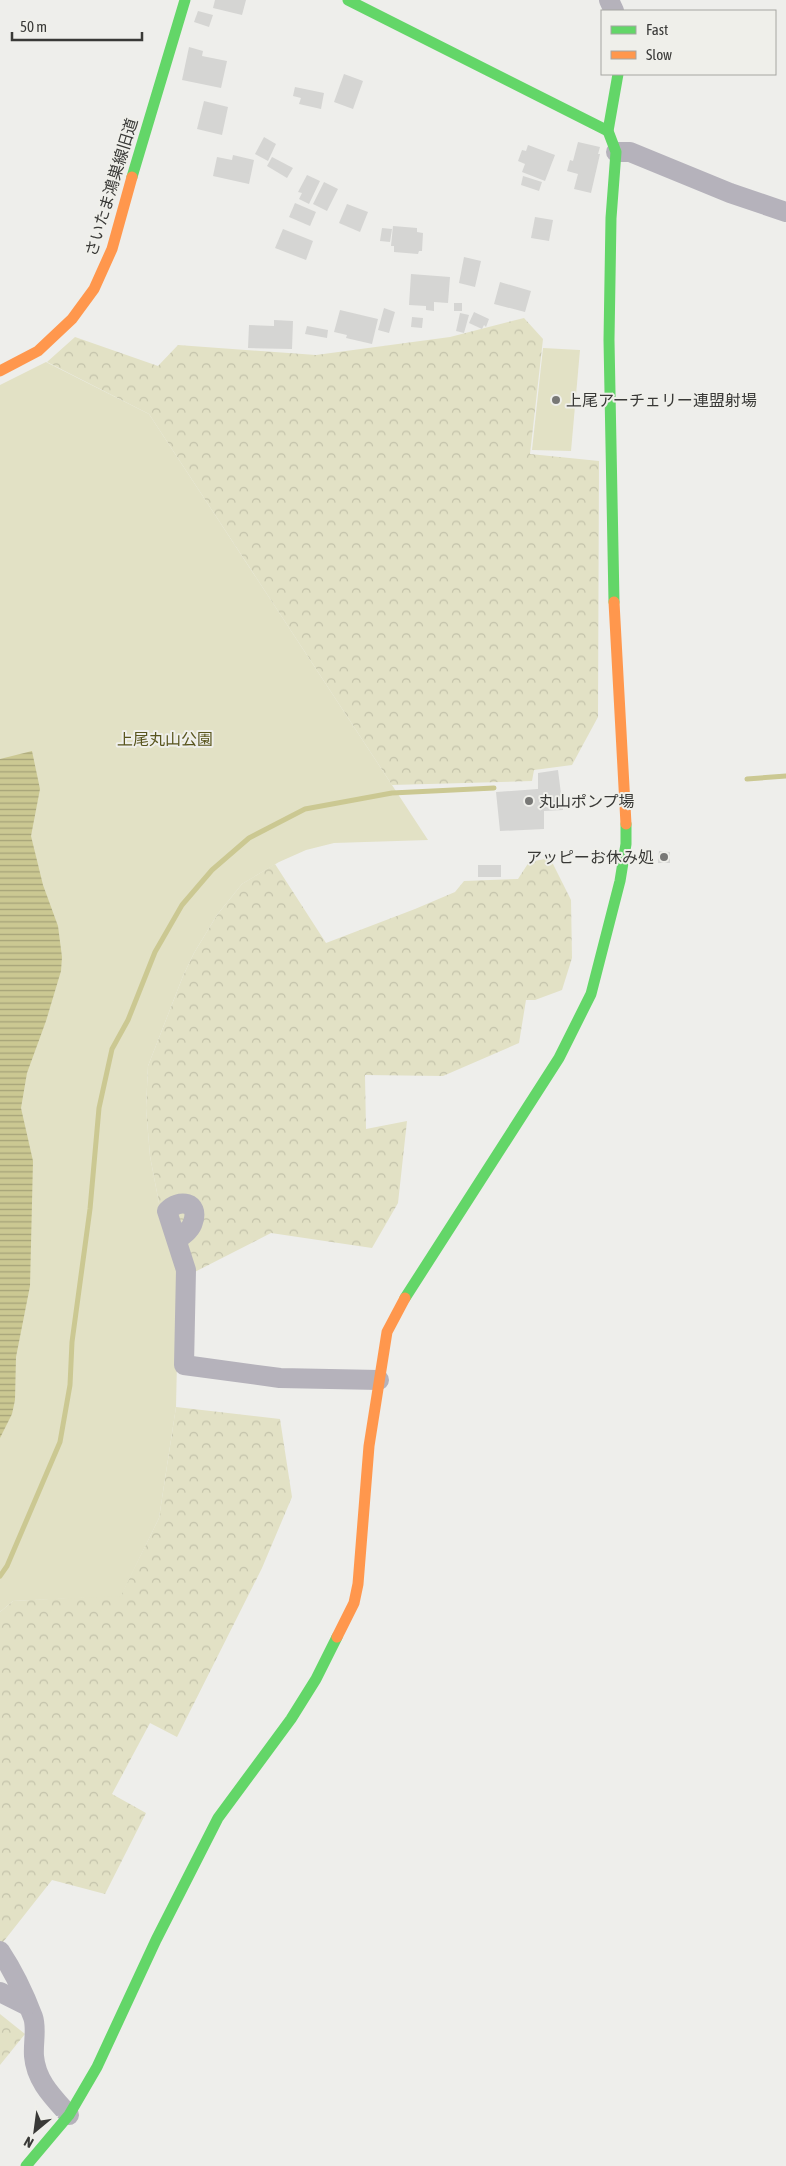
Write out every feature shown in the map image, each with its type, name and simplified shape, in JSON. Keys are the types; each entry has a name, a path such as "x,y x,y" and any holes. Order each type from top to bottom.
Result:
{"street":[{"name":"さいたま鴻巣線旧道","path":"0,371 38,351 72,319 94,289 112,249 170,43 185,0"},
{"path":"348,0 608,131"},
{"path":"26,2166 69,2115 97,2068 156,1940 218,1818 291,1719 327,1658 354,1603 369,1446 387,1332 410,1288 559,1058 587,1002 618,890 626,844 611,506 609,340 611,218 616,152 608,131 610,110 618,75"},
{"path":"616,152 630,152 786,212"},
{"path":"177,1240 186,1270 184,1365 280,1378 379,1380"},
{"path":"0,1951 7,1969 33,2018 34,2056 38,2075 49,2093 69,2115"},
{"path":"0,1992 26,2004"}],"green space":[{"path":"524,318 543,339 530,454 599,461 598,717 572,765 534,770 532,781 392,785 149,414 47,362 75,337 158,366 178,345 316,355 450,337"},
{"name":"上尾アーチェリー連盟射場","path":"543,348 580,350 571,451 532,450"},
{"name":"上尾丸山公園","path":"46,362 149,414 428,840 334,843 306,850 279,862 242,884 217,915 194,953 183,976 148,1066 146,1108 150,1156 162,1219 179,1268 176,1407 159,1518 121,1596 13,1601 0,1612 0,385"},
{"path":"550,858 571,900 572,958 562,990 535,1000 526,1000 519,1043 443,1076 365,1075 366,1129 407,1121 398,1203 372,1248 271,1233 179,1280 162,1219 150,1156 146,1108 148,1066 183,976 194,953 217,915 242,884 275,864 326,943 455,892 464,881 518,879 529,862"},
{"path":"176,1407 280,1419 292,1497 262,1568 177,1737 150,1723 112,1794 146,1813 105,1894 52,1880 0,1946 0,1612 13,1601 121,1595 159,1518"},
{"path":"0,2014 25,2034 0,2065"}],"shaded area":[{"path":"32,751 40,789 31,836 43,885 58,926 62,957 61,971 46,1021 27,1073 21,1108 33,1161 30,1286 16,1357 15,1400 12,1414 0,1438 0,759"}],"building":[{"path":"215,0 246,0 242,15 213,8"},
{"path":"198,11 213,15 209,27 194,22"},
{"path":"189,47 203,51 202,56 227,61 221,88 182,80"},
{"path":"344,74 363,81 353,109 334,102"},
{"path":"295,87 324,93 321,109 299,104 301,98 293,96"},
{"path":"204,101 228,107 222,135 197,129"},
{"path":"264,137 276,144 268,161 255,154"},
{"path":"578,142 600,147 591,193 574,189 578,174 567,171 570,160 573,161"},
{"path":"528,145 555,155 545,181 522,172 525,164 518,161 522,150 526,151"},
{"path":"233,155 254,160 249,184 213,176 217,157 232,160"},
{"path":"272,157 293,168 287,178 267,166"},
{"path":"307,175 320,181 309,204 299,199 302,193 298,192"},
{"path":"523,176 542,182 539,191 521,185"},
{"path":"324,182 338,189 327,211 313,204"},
{"path":"295,203 316,212 310,226 289,217"},
{"path":"347,204 368,212 360,232 339,223"},
{"path":"535,217 553,220 549,241 531,238"},
{"path":"393,226 417,228 417,232 423,233 422,251 419,251 418,254 394,252 394,246 391,246"},
{"path":"382,228 392,229 390,242 380,241"},
{"path":"283,229 313,241 306,260 275,248"},
{"path":"464,257 481,261 475,287 459,283"},
{"path":"411,274 450,277 448,303 434,302 434,311 426,310 426,306 409,305"},
{"path":"500,282 531,291 525,312 494,304"},
{"path":"454,303 462,303 462,311 454,311"},
{"path":"384,308 395,312 389,333 378,330"},
{"path":"340,310 378,319 372,344 346,338 347,335 334,332"},
{"path":"474,312 489,319 486,327 484,325 482,329 469,323"},
{"path":"460,313 469,315 464,333 456,331"},
{"path":"412,317 423,318 422,328 411,327"},
{"path":"274,320 293,321 292,349 248,348 249,325 274,326"},
{"path":"307,326 328,330 327,338 305,334"},
{"name":"丸山ポンプ場","path":"558,770 563,810 544,811 544,829 500,831 496,792 538,789 538,773"},
{"name":"アッピーお休み処","path":"659,851 670,852 670,863 658,863"},
{"path":"478,865 501,865 501,877 478,877"}],"waterway":[{"path":"747,779 786,776"},
{"path":"0,1576 7,1566 60,1442 70,1385 72,1342 90,1209 99,1108 112,1049 128,1020 155,952 182,905 212,870 249,838 305,809 392,793 494,788"}],"traffic: fast":[{"path":"132,177 185,0"},
{"path":"348,0 608,131"},
{"path":"614,602 609,340 611,218 616,152 608,131 618,75"},
{"path":"405,1298 559,1058 591,994 620,881 626,844 626,824"},
{"path":"26,2166 69,2115 97,2067 156,1940 218,1818 291,1719 316,1679 337,1637"}],"traffic: slow":[{"path":"0,371 38,351 72,319 94,289 112,249 132,177"},
{"path":"614,602 626,824"},
{"path":"337,1637 354,1603 358,1584 369,1446 387,1332 405,1298"}],"place":[{"name":"上尾アーチェリー連盟射場","path":"556,400"},
{"name":"丸山ポンプ場","path":"529,801"},
{"name":"アッピーお休み処","path":"664,857"}]}
